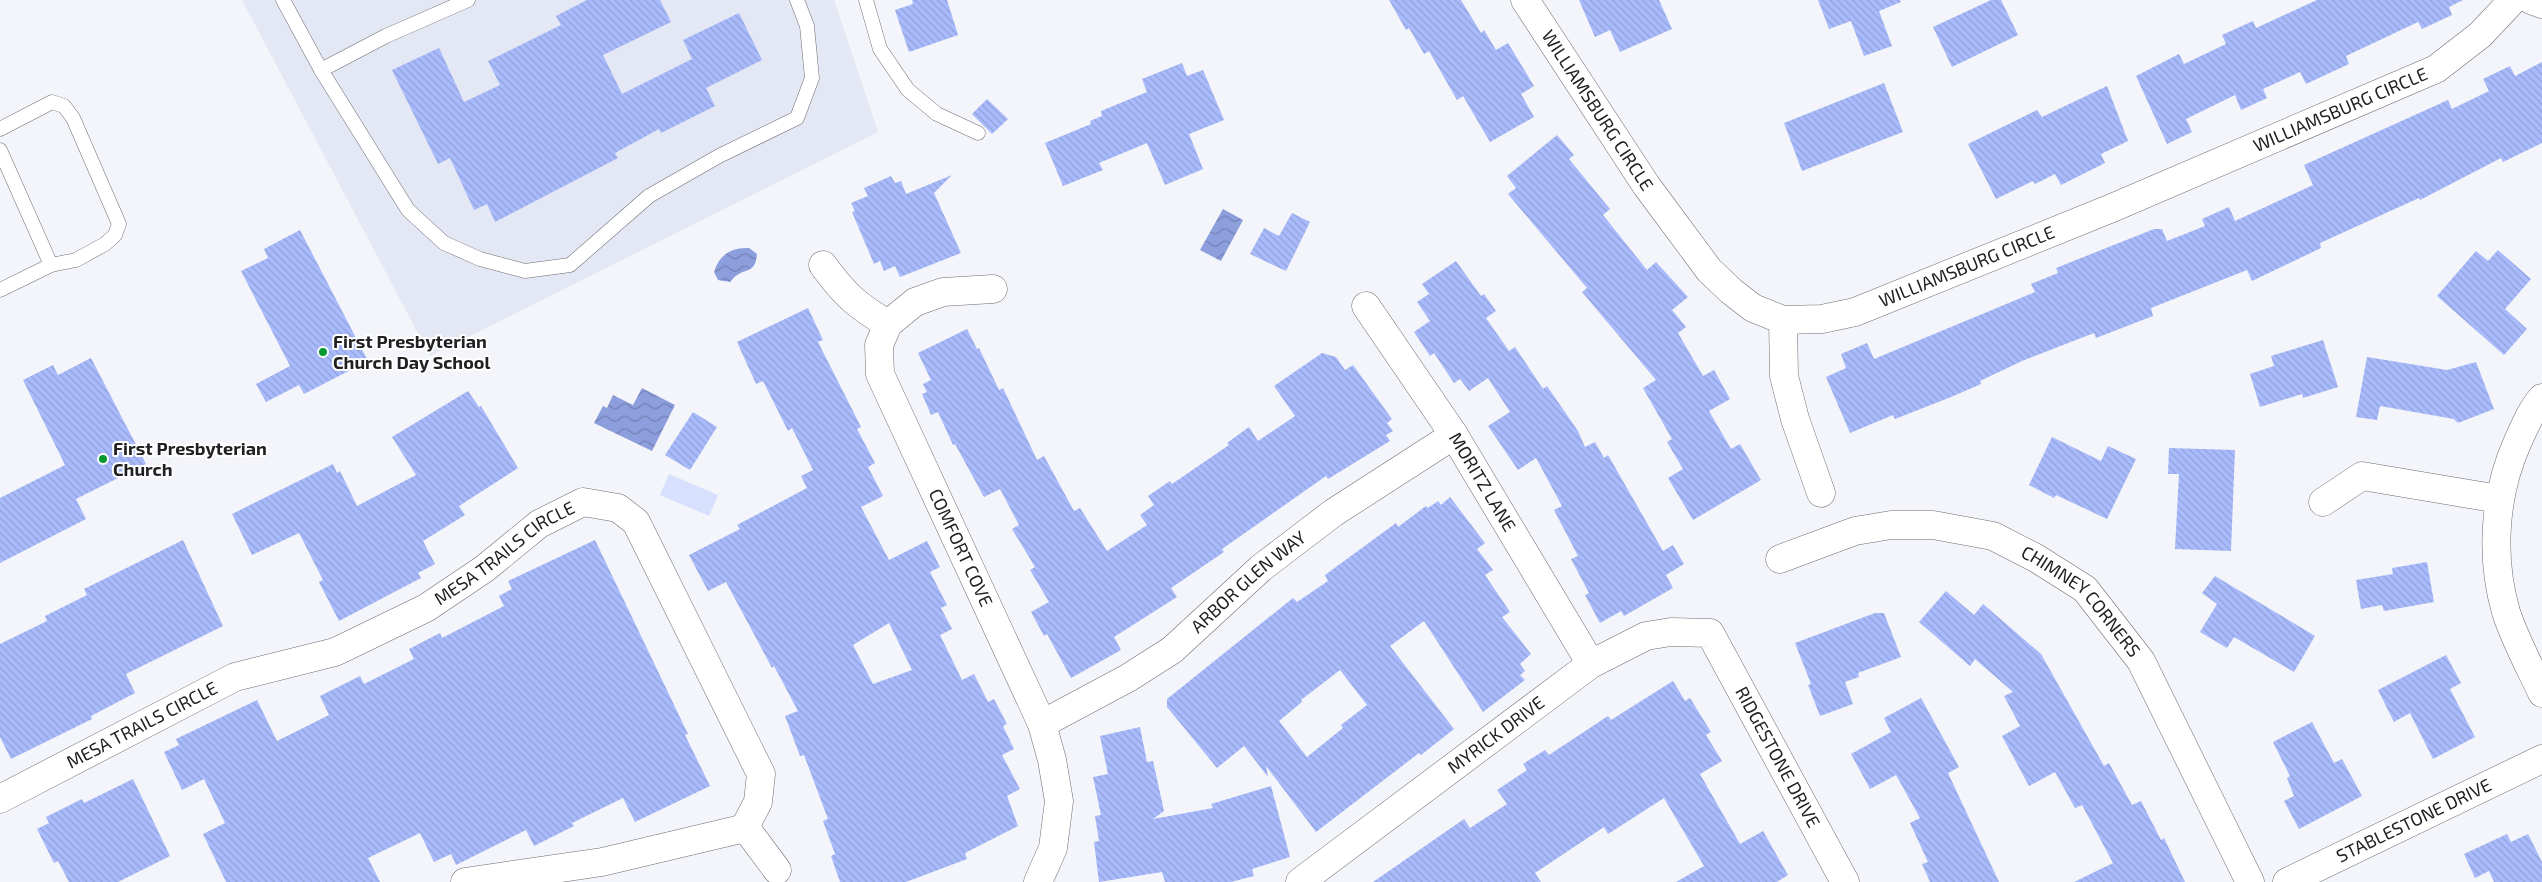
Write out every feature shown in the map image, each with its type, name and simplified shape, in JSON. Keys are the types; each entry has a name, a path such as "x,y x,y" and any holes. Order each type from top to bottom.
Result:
{"street":[{"name":"WILLIAMSBURG CIRCLE","path":"1525,0 1646,185 1709,270 1753,308 1783,320 1822,320 1855,312 2112,208 2427,72 2436,68 2480,35 2513,0"},
{"path":"2531,0 2542,4"},
{"path":"823,265 841,289 861,308 888,324"},
{"name":"COMFORT COVE","path":"993,289 944,292 915,302 888,324 879,345 880,374 1042,724 1052,760 1059,801 1054,848 1038,882"},
{"name":"MORITZ LANE","path":"1366,306 1454,435 1591,664"},
{"path":"1783,320 1784,376 1795,419 1821,493"},
{"path":"2542,398 2535,405 2512,455 2499,499 2497,562 2506,613 2542,692"},
{"name":"ARBOR GLEN WAY","path":"1042,724 1128,678 1172,650 1261,568 1333,513 1454,435"},
{"path":"2323,502 2362,476 2499,499"},
{"name":"MESA TRAILS CIRCLE","path":"0,799 235,677 335,652 426,608 484,569 539,524 583,502 618,508 636,522 761,774 758,802 745,827"},
{"name":"CHIMNEY CORNERS","path":"1780,559 1855,531 1891,525 1933,525 1993,536 2036,558 2085,589 2141,661 2250,882"},
{"name":"MYRICK DRIVE","path":"1300,882 1591,664 1646,636 1671,632 1710,632"},
{"name":"RIDGESTONE DRIVE","path":"1710,632 1845,882"},
{"name":"STABLESTONE DRIVE","path":"2287,882 2542,759"},
{"path":"465,882 602,862 745,827 777,870"}],"lane":[{"path":"282,0 322,70 408,210 444,243 480,259 525,271 570,266 648,196 720,156 797,118 812,78 807,26 797,0"},
{"path":"322,70 386,36 468,0"},
{"path":"866,0 880,49 908,90 937,114 978,132"},
{"path":"0,129 52,102 64,106 73,118 119,224 115,235 106,244 76,260 51,265 0,290"},
{"path":"0,150 51,265"}],"shaded area":[{"path":"242,0 834,0 878,132 430,356"},
{"path":"669,474 718,495 709,516 660,495"}],"water":[{"path":"1223,209 1243,220 1221,261 1200,250"},
{"path":"749,248 757,254 754,266 739,274 730,282 718,280 714,272 719,261 731,251"},
{"path":"642,388 675,405 652,451 594,423 603,406 607,408 613,395 633,405"}],"building":[{"path":"587,0 660,0 671,22 603,55 622,94 692,59 683,40 739,13 762,60 706,88 715,106 661,133 659,129 615,153 618,158 495,222 487,204 474,210 450,158 438,164 392,70 439,48 464,102 500,85 488,61 561,25 556,16"},
{"path":"912,0 947,0 958,35 909,52 895,10 913,4"},
{"path":"1389,0 1461,0 1481,33 1484,30 1496,50 1508,43 1534,86 1521,94 1534,117 1490,142 1463,96 1457,100 1429,51 1424,54 1409,28 1406,30"},
{"path":"1579,0 1659,0 1672,29 1620,52 1610,30 1595,37"},
{"path":"1818,0 1900,0 1901,2 1879,11 1892,46 1864,56 1851,21 1829,29"},
{"path":"1991,0 2001,0 2018,35 1952,67 1933,27"},
{"path":"2317,0 2463,0 2449,7 2452,15 2422,29 2418,22 2346,56 2349,64 2306,84 2300,72 2263,89 2267,98 2241,110 2235,95 2186,119 2192,132 2167,144 2136,76 2179,54 2184,64 2226,44 2222,35 2253,21 2256,28"},
{"path":"2542,62 2542,143 2503,162 2501,158 2420,200 2419,198 2320,243 2321,248 2252,281 2247,270 2151,308 2153,316 2096,338 2094,333 2022,361 1980,381 1981,384 1951,397 1895,419 1893,415 1850,433 1826,377 1846,368 1841,354 1867,343 1874,359 2035,292 2031,284 2058,273 2056,268 2154,229 2162,229 2167,241 2205,226 2202,219 2229,207 2235,221 2313,185 2304,165 2448,100 2452,109 2489,91 2483,79 2510,66 2515,76"},
{"path":"1182,63 1187,76 1203,70 1224,120 1189,134 1203,169 1165,185 1147,143 1099,163 1103,170 1063,186 1045,143 1091,124 1090,121 1102,116 1101,111 1147,92 1142,79"},
{"path":"1884,83 1903,132 1802,171 1784,123"},
{"path":"2107,86 2128,141 2101,154 2105,163 2061,185 2055,174 2035,184 2033,181 1996,199 1968,144 2037,110 2042,117"},
{"path":"987,99 1008,119 992,134 972,114"},
{"path":"1557,135 1574,155 1569,159 1610,209 1603,215 1647,270 1656,262 1688,297 1672,310 1686,327 1678,333 1703,376 1714,370 1730,399 1709,411 1731,449 1740,444 1761,480 1693,520 1668,478 1683,469 1667,442 1672,439 1643,388 1656,380 1582,292 1587,288 1508,194 1516,188 1507,176"},
{"path":"952,175 934,193 961,253 900,277 895,266 884,271 880,261 874,264 852,212 855,211 851,203 868,196 864,188 891,176 895,183 901,181 906,194"},
{"path":"1292,213 1310,222 1286,271 1250,254 1264,228 1279,236"},
{"name":"First Presbyterian Church Day School","path":"300,230 368,361 304,394 299,385 266,402 256,384 290,366 241,271 268,258 264,249"},
{"path":"2498,250 2531,279 2505,309 2527,329 2504,355 2437,296 2476,251 2488,261"},
{"path":"1456,261 1481,296 1484,294 1496,311 1486,318 1509,351 1515,347 1543,389 1547,386 1578,431 1585,447 1595,442 1604,458 1608,455 1663,551 1673,545 1684,564 1666,575 1673,588 1624,616 1621,611 1600,623 1585,595 1589,593 1571,559 1578,556 1554,510 1562,506 1536,458 1518,470 1488,426 1510,412 1488,378 1469,391 1460,379 1454,383 1434,353 1430,356 1414,332 1430,321 1417,302 1429,294 1422,284"},
{"path":"808,308 823,340 818,342 861,427 857,429 875,463 868,467 883,496 861,507 889,560 927,541 940,567 930,572 947,605 941,608 952,629 940,635 962,680 974,674 988,702 994,699 1007,724 1003,726 1014,749 1002,755 1020,789 1007,796 1018,826 965,853 967,859 906,882 840,882 831,856 835,854 823,821 828,819 804,755 800,756 785,716 798,711 774,666 772,668 726,582 708,591 689,555 740,529 737,525 807,488 801,476 813,470 792,428 788,431 763,381 756,384 737,342","holes":["889,623 912,670 873,684 853,645"]},
{"path":"967,329 977,349 979,348 999,390 1003,388 1037,460 1044,456 1074,511 1080,508 1107,551 1147,525 1140,515 1154,505 1148,496 1170,481 1172,484 1229,445 1227,443 1249,427 1258,441 1295,416 1274,386 1322,353 1336,357 1345,370 1353,365 1392,419 1387,423 1393,431 1386,435 1390,441 1328,479 1326,476 1222,549 1224,552 1171,588 1177,597 1114,637 1121,650 1071,678 1047,634 1044,636 1031,612 1049,602 1030,570 1035,567 1012,529 1019,525 1000,489 984,497 955,444 953,445 938,412 931,415 922,394 927,392 923,384 931,380 918,353"},
{"path":"2323,340 2338,387 2303,398 2302,394 2260,407 2250,374 2274,366 2271,356"},
{"path":"2367,357 2447,370 2476,362 2494,409 2458,423 2454,419 2380,406 2377,420 2356,417"},
{"name":"First Presbyterian Church","path":"91,358 146,464 76,499 86,519 0,563 0,498 65,465 23,380 53,365 58,375"},
{"path":"468,391 479,407 481,406 518,468 459,506 465,515 423,541 435,564 418,573 421,578 339,621 319,582 323,580 299,533 252,555 232,514 333,464 337,473 340,471 357,506 416,475 392,437"},
{"path":"693,412 717,427 690,470 665,455"},
{"path":"2052,437 2101,461 2108,446 2136,459 2107,519 2056,495 2054,498 2029,485"},
{"path":"2169,448 2235,450 2231,551 2175,549 2179,474 2168,474"},
{"path":"1450,497 1485,543 1477,549 1493,570 1485,575 1510,612 1502,617 1531,654 1520,664 1525,671 1520,675 1525,680 1483,712 1424,621 1390,646 1454,729 1421,755 1419,753 1316,832 1266,766 1268,777 1244,746 1217,768 1167,707 1167,699 1293,598 1297,602 1328,581 1325,575 1396,523 1398,527 1426,506 1428,508 1438,501 1441,505","holes":["1340,670 1367,705 1341,725 1343,728 1307,757 1279,721 1302,702 1301,700"]},
{"path":"183,540 223,626 126,674 135,693 91,716 92,719 11,759 0,737 0,644 47,621 45,616 87,595 84,589"},
{"path":"595,540 688,734 685,735 710,786 635,822 623,798 572,823 574,826 534,846 526,830 456,865 451,854 434,862 420,833 368,858 380,882 226,882 203,834 225,823 204,779 182,790 164,752 179,745 176,739 257,700 277,741 329,715 320,696 360,676 364,684 414,659 409,649 440,633 442,638 504,606 499,596 512,589 508,581"},
{"path":"2427,562 2434,602 2384,611 2382,605 2361,609 2356,580 2393,574 2392,568"},
{"path":"2215,576 2315,636 2294,672 2234,637 2227,648 2200,632 2217,604 2202,593"},
{"path":"1946,591 1974,615 1983,604 2041,654 2104,766 2109,763 2132,805 2141,801 2161,840 2164,838 2185,882 2074,882 2113,863 2082,805 2075,808 2055,772 2029,786 2002,736 2020,726 2004,696 2013,692 1975,659 1970,666 1919,622"},
{"path":"1875,613 1884,613 1901,657 1858,673 1859,677 1845,682 1853,704 1820,716 1808,685 1811,684 1795,643"},
{"path":"2446,655 2461,683 2450,689 2475,737 2433,759 2410,713 2394,722 2378,690"},
{"path":"1673,681 1685,701 1690,698 1711,732 1706,735 1722,761 1700,774 1740,844 1763,831 1788,875 1777,882 1676,882 1704,866 1664,798 1608,834 1604,827 1535,873 1541,882 1373,882 1464,819 1470,828 1507,804 1497,790 1527,770 1523,764 1545,750 1549,755 1608,716 1611,720"},
{"path":"1921,698 1959,767 1948,773 1999,882 1930,882 1922,864 1928,862 1910,823 1920,818 1896,775 1870,789 1851,754 1891,732 1884,718"},
{"path":"2312,722 2334,763 2342,759 2362,796 2299,829 2284,801 2294,796 2287,778 2290,776 2273,742"},
{"path":"1140,727 1147,762 1153,761 1164,811 1153,819 1213,808 1211,804 1271,786 1290,857 1252,869 1254,876 1231,882 1165,882 1162,872 1099,882 1094,842 1099,841 1095,816 1101,815 1093,777 1108,774 1100,736"},
{"path":"133,779 170,856 118,882 69,882 58,861 54,863 37,829 49,823 46,817 82,799 84,803"},
{"path":"2507,834 2511,842 2528,834 2542,862 2542,882 2494,882 2489,871 2475,878 2464,854"}],"place":[{"name":"First Presbyterian Church Day School","path":"323,352"},
{"name":"First Presbyterian Church","path":"103,459"}]}
